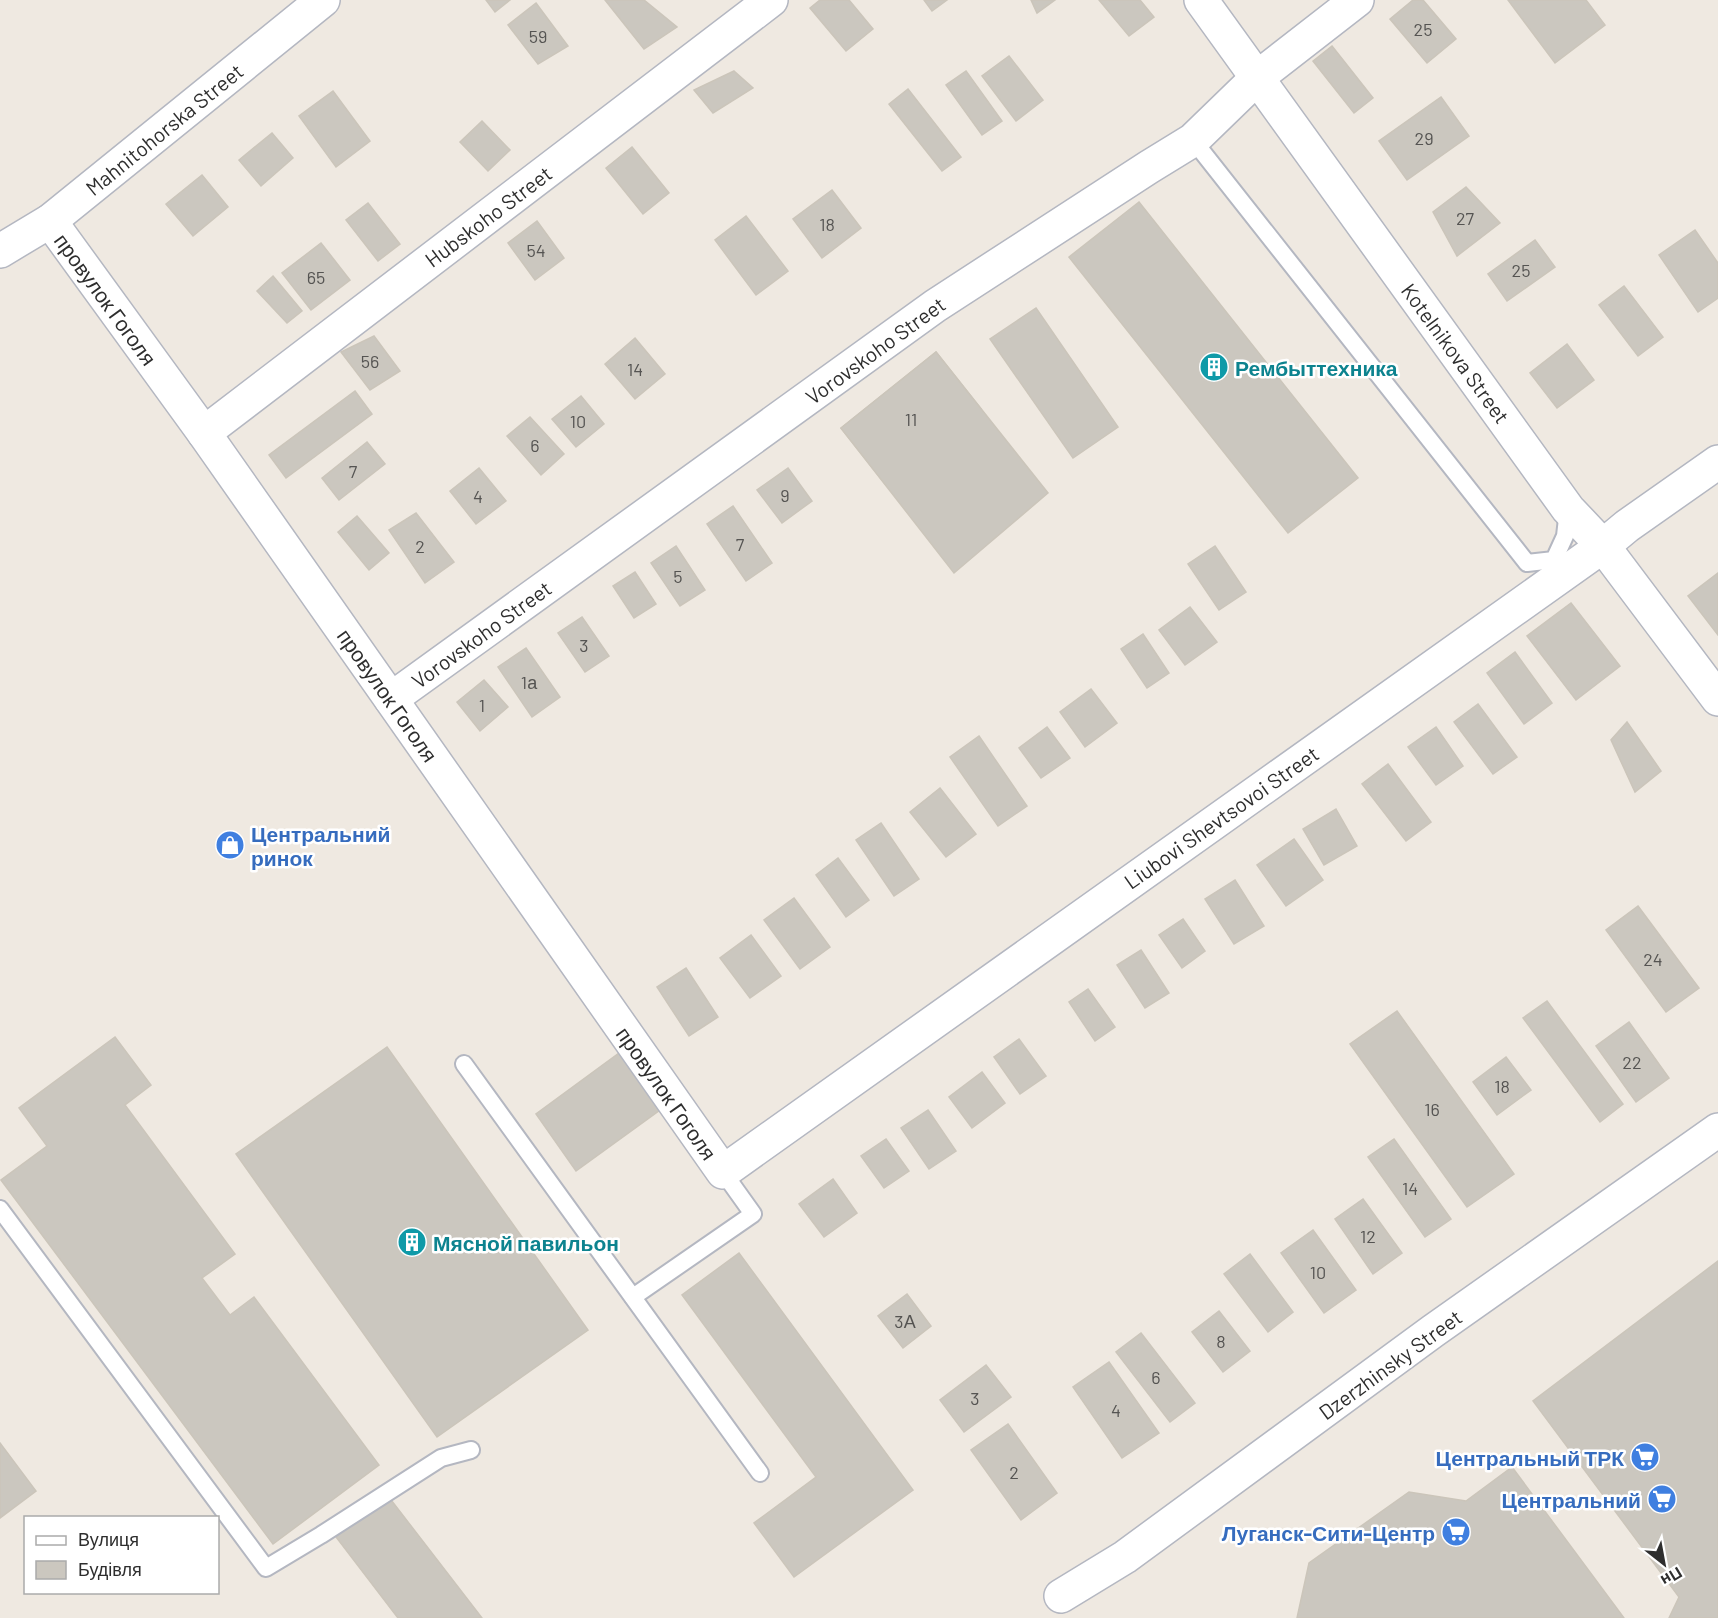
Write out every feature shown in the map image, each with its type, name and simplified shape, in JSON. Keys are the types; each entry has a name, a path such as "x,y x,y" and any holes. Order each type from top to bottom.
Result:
{"street":[{"name":"Mahnitohorska Street","path":"0,251 50,221 323,0"},
{"name":"Hubskoho Street","path":"204,433 771,0"},
{"name":"Kotelnikova Street","path":"1201,0 1568,509 1603,546 1718,699"},
{"name":"Vorovskoho Street","path":"391,699 935,306 1149,166 1193,140 1258,77 1357,0"},
{"name":"провулок Гоголя","path":"50,221 204,433 723,1172"},
{"name":"Liubovi Shevtsovoi Street","path":"723,1172 1718,462"},
{"name":"Dzerzhinsky Street","path":"1061,1596 1125,1557 1433,1331 1718,1130"}],"lane":[{"path":"1193,140 1527,562 1554,560 1565,536 1568,509"},
{"path":"464,1064 760,1473"},
{"path":"633,1297 753,1214 723,1172"},
{"path":"0,1209 266,1568 441,1458 471,1450"}],"building":[{"path":"486,0 510,0 495,12"},
{"path":"605,0 644,0 677,27 644,49"},
{"path":"820,0 849,0 873,29 846,51 810,8"},
{"path":"924,0 947,0 932,11"},
{"path":"1031,0 1055,0 1037,13"},
{"path":"1099,0 1140,0 1154,17 1129,36"},
{"path":"1413,0 1423,0 1456,39 1427,63 1390,19"},
{"path":"1508,0 1586,0 1605,25 1555,63"},
{"path":"536,3 568,46 538,64 508,25"},
{"path":"1332,46 1373,98 1354,113 1313,61"},
{"path":"1009,56 1043,100 1016,121 982,76"},
{"path":"734,71 753,88 713,113 694,90"},
{"path":"966,71 1002,121 982,135 946,85"},
{"path":"908,89 961,157 942,171 889,104"},
{"path":"333,91 370,141 336,167 299,116"},
{"path":"1441,97 1469,136 1407,180 1379,141"},
{"path":"482,121 510,150 488,171 460,142"},
{"path":"272,133 293,158 261,186 239,160"},
{"path":"632,147 669,193 643,214 606,168"},
{"path":"202,175 228,207 193,236 166,204"},
{"path":"1466,187 1500,223 1457,256 1433,212"},
{"path":"832,190 861,228 822,258 793,219"},
{"name":"Рембыттехника","path":"1139,202 1358,478 1288,533 1069,257"},
{"path":"368,203 400,244 378,261 346,220"},
{"path":"746,216 788,271 756,295 715,240"},
{"path":"537,221 564,258 535,280 508,243"},
{"path":"1695,230 1718,263 1718,298 1698,312 1659,255"},
{"path":"1535,240 1555,267 1507,301 1488,274"},
{"path":"321,243 350,280 311,310 282,273"},
{"path":"273,276 302,311 287,323 257,291"},
{"path":"1624,286 1663,337 1638,356 1599,305"},
{"path":"1036,308 1118,427 1073,458 990,339"},
{"path":"374,336 400,371 370,390 341,352"},
{"path":"635,338 665,374 635,399 605,364"},
{"path":"1567,344 1594,380 1557,408 1530,373"},
{"path":"936,352 981,409 886,485 841,428"},
{"path":"936,352 1048,493 954,573 841,428"},
{"path":"355,391 372,414 286,478 269,455"},
{"path":"581,396 604,424 576,447 552,419"},
{"path":"530,417 564,454 541,475 507,436"},
{"path":"367,442 385,464 339,500 322,478"},
{"path":"479,468 506,501 476,524 450,491"},
{"path":"788,468 812,501 782,523 757,490"},
{"path":"733,506 772,563 746,581 707,524"},
{"path":"416,513 454,562 425,583 389,530"},
{"path":"357,516 389,553 369,570 338,532"},
{"path":"676,546 705,590 680,606 651,563"},
{"path":"1215,546 1246,592 1219,610 1188,564"},
{"path":"635,572 656,604 634,618 613,586"},
{"path":"1718,573 1718,635 1688,596"},
{"path":"1571,603 1620,666 1576,700 1527,636"},
{"path":"1190,607 1217,642 1185,665 1159,630"},
{"path":"582,617 609,656 585,672 558,633"},
{"path":"1143,634 1169,673 1147,688 1121,649"},
{"path":"526,648 560,697 532,717 498,667"},
{"path":"1515,652 1552,703 1524,724 1487,673"},
{"path":"484,680 508,707 480,731 457,702"},
{"path":"1091,689 1117,723 1085,747 1060,712"},
{"path":"1478,704 1517,757 1493,774 1454,722"},
{"path":"1627,722 1661,771 1635,792 1611,740"},
{"path":"1047,727 1070,758 1041,778 1019,748"},
{"path":"1436,727 1463,766 1436,785 1408,747"},
{"path":"979,736 1027,806 998,826 950,757"},
{"path":"1388,764 1431,822 1406,841 1362,784"},
{"path":"940,788 976,834 946,857 910,812"},
{"path":"1336,809 1357,846 1324,865 1303,829"},
{"path":"881,823 919,879 894,896 856,840"},
{"path":"1294,839 1323,880 1286,906 1257,865"},
{"path":"838,858 869,900 846,917 816,875"},
{"path":"1235,880 1264,926 1234,944 1205,899"},
{"path":"794,898 830,947 800,969 764,920"},
{"path":"1638,906 1699,988 1666,1012 1606,930"},
{"path":"1183,919 1205,951 1182,968 1159,935"},
{"path":"751,935 781,976 750,998 720,958"},
{"path":"1141,950 1169,993 1145,1008 1117,965"},
{"path":"686,968 718,1017 689,1036 657,987"},
{"path":"1088,989 1115,1027 1095,1041 1069,1002"},
{"path":"1547,1001 1623,1104 1600,1122 1523,1018"},
{"path":"1397,1011 1514,1174 1467,1207 1350,1044"},
{"path":"1629,1022 1669,1078 1636,1102 1596,1046"},
{"path":"115,1037 151,1085 125,1105 235,1254 202,1278 230,1315 254,1297 379,1465 273,1544 1,1180 47,1146 19,1108"},
{"path":"1019,1039 1046,1076 1020,1094 994,1057"},
{"name":"Мясной павильон","path":"387,1047 588,1330 437,1437 236,1154"},
{"path":"619,1053 660,1110 576,1171 536,1114"},
{"path":"1506,1057 1531,1090 1497,1115 1473,1082"},
{"path":"982,1072 1005,1103 972,1128 949,1097"},
{"path":"928,1110 956,1151 929,1169 901,1128"},
{"path":"886,1139 909,1171 884,1188 861,1156"},
{"path":"1394,1139 1451,1219 1425,1237 1368,1157"},
{"path":"833,1179 857,1213 824,1237 799,1204"},
{"path":"1363,1199 1402,1253 1373,1274 1335,1219"},
{"path":"1313,1230 1356,1290 1324,1313 1281,1253"},
{"path":"739,1253 913,1490 794,1577 754,1523 816,1477 682,1295"},
{"path":"1250,1254 1293,1312 1268,1332 1224,1274"},
{"name":"Центральний","path":"1718,1261 1718,1618 1669,1618 1679,1597 1533,1401"},
{"path":"907,1294 931,1326 903,1348 878,1316"},
{"path":"1219,1311 1250,1351 1223,1372 1192,1332"},
{"path":"1141,1333 1195,1403 1170,1422 1116,1352"},
{"path":"1109,1362 1159,1433 1122,1458 1073,1387"},
{"path":"986,1365 1011,1397 964,1432 940,1400"},
{"path":"1008,1424 1057,1493 1021,1520 971,1450"},
{"path":"0,1443 36,1491 0,1518"},
{"name":"Луганск-Сити-Центр","path":"1512,1467 1624,1618 1297,1618 1309,1563 1409,1492 1466,1501"},
{"path":"388,1496 482,1618 398,1618 336,1537"}],"place":[{"name":"Рембыттехника","path":"1214,367"},
{"name":"Центральний ринок","path":"230,845"},
{"name":"Мясной павильон","path":"412,1242"},
{"name":"Центральный ТРК","path":"1645,1457"},
{"name":"Центральний","path":"1662,1499"},
{"name":"Луганск-Сити-Центр","path":"1456,1532"}]}
